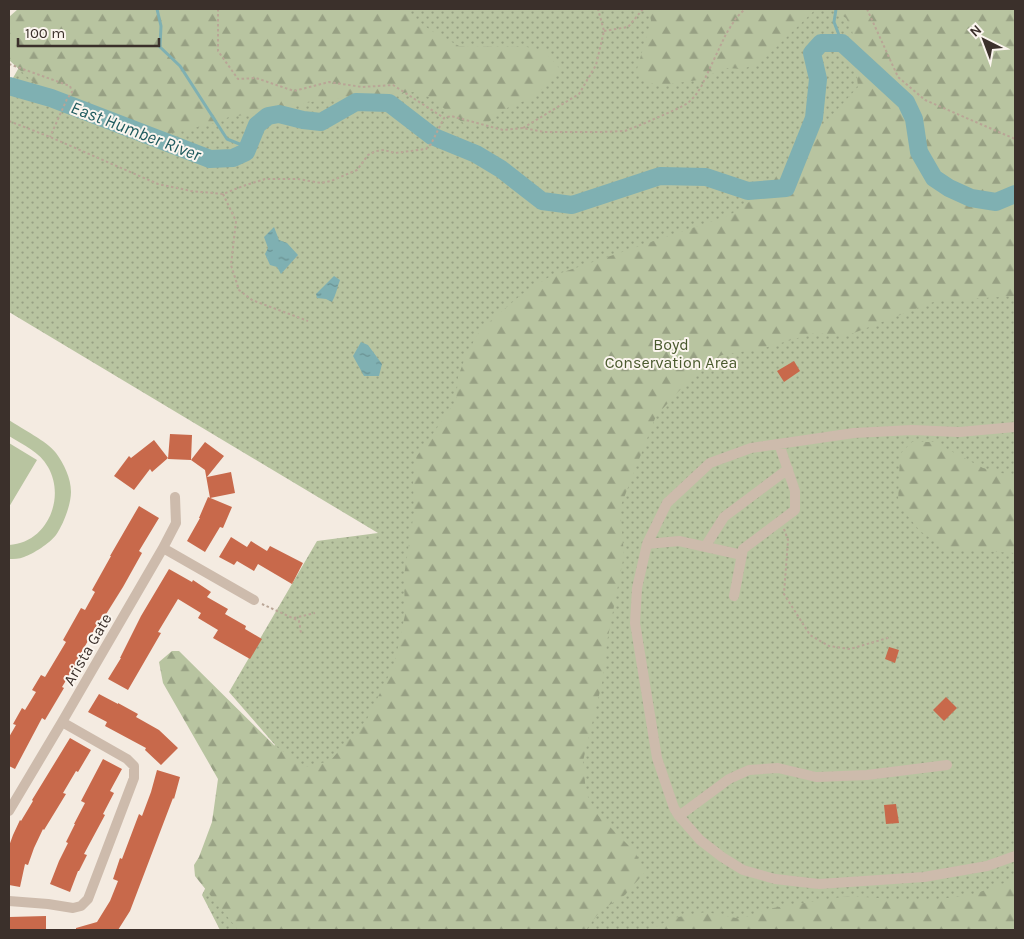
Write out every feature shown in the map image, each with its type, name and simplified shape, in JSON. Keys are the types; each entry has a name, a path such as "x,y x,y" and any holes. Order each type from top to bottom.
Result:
{"street":[{"path":"1014,427 959,432 912,430 854,433 751,448 710,463 667,503 647,544 637,588 635,623 656,758 674,808 700,840 743,870 775,880 819,884 924,877 987,866 1015,856"},
{"path":"734,596 743,549 795,510 795,491 779,444"},
{"path":"705,547 724,517 788,469"},
{"name":"Arista Gate","path":"9,811 163,548 176,523 176,497"},
{"path":"647,544 679,541 742,555"},
{"path":"163,548 254,600"},
{"path":"9,901 73,908 81,906 88,900 134,778 134,766 127,759 62,722"},
{"path":"679,816 729,779 749,770 778,768 816,777 867,775 947,765"}],"path":[{"path":"218,9 218,51 238,79 256,78 294,91 329,82 362,88 393,85 444,118"},
{"path":"523,128 578,94 596,65 604,31 598,9"},
{"path":"604,31 628,27 643,9"},
{"path":"9,121 158,184 191,191 223,194 265,179 298,179 321,183 331,181 357,170 368,155 376,151 384,150 395,153 426,149 431,144 444,118 451,116 503,130 523,128 544,132 624,131 645,123 679,108 695,96 726,34 736,18 745,9"},
{"path":"868,9 898,77 925,100 1015,139"},
{"path":"9,64 70,86 72,92 67,98 50,137"},
{"path":"223,194 236,221 231,265 239,290 252,300 308,320"},
{"path":"782,520 788,540 784,594 810,635 829,646 850,648 891,637"},
{"path":"254,600 299,621 301,633"},
{"path":"294,618 315,613"}],"green space":[{"path":"18,9 404,9 430,30 459,46 527,47 544,51 561,70 534,97 507,108 486,124 466,125 429,97 414,92 315,101 275,111 229,117 215,123 151,138 131,133 88,111 46,94 9,60 9,17"},
{"name":"Boyd Conservation Area","path":"52,9 1015,9 1015,930 220,930 202,895 275,745 229,692 317,541 378,533 9,312 9,85"},
{"path":"649,9 816,9 764,59 744,69 726,68 698,80 657,86 640,77 637,69 651,21"},
{"path":"832,9 1015,9 1015,296 936,301 846,336 815,333 764,348 722,355 703,365 656,416 620,508 624,555 607,642 603,679 583,761 586,793 598,815 635,852 645,872 625,895 600,911 586,930 238,930 195,876 194,865 199,857 212,822 218,779 163,683 159,662 172,651 179,651 274,745 305,767 330,761 367,719 394,665 405,615 404,576 414,512 413,477 417,456 456,401 458,377 466,355 480,330 522,294 549,277 730,215 756,197 858,87 852,29 846,18"},
{"path":"9,420 41,440 56,453 66,471 71,492 66,515 56,535 46,545 32,553 22,558 13,559 9,559 9,545 22,542 34,536 43,528 54,505 55,492 53,479 45,462 31,449 9,436"},
{"path":"912,442 934,442 983,468 1015,475 1015,553 946,549 920,531 898,504 900,454"},
{"path":"9,443 37,460 9,507"},
{"path":"1015,879 1015,930 650,930 673,918 706,912 741,919 767,909 848,896 922,901 972,895"}],"water":[{"path":"274,227 279,240 287,243 298,255 281,274 277,267 270,265 265,254 268,248 264,237"},
{"path":"334,276 340,280 332,302 317,298 316,294"},
{"path":"361,342 368,345 382,364 379,376 364,376 353,356"}],"building":[{"path":"794,361 800,371 784,382 777,371"},
{"path":"170,434 192,435 191,460 168,459"},
{"path":"154,440 168,458 152,472 150,469 134,490 114,476 129,456 131,458"},
{"path":"205,442 224,456 207,477 231,472 235,493 210,498 205,470 191,460"},
{"path":"208,497 232,507 223,528 220,527 205,552 187,541 200,518"},
{"path":"139,506 159,518 139,551 142,553 123,587 103,619 101,618 81,653 83,654 62,687 64,688 45,720 42,718 15,769 9,766 9,737 16,725 13,724 22,708 25,710 36,692 32,690 41,675 45,677 66,642 63,640 81,608 85,610 95,592 92,590"},
{"path":"231,537 247,547 251,541 267,551 270,546 303,563 292,584 258,564 254,571 237,561 234,565 219,557"},
{"path":"169,569 192,582 193,580 211,592 207,597 228,609 225,614 246,626 245,629 262,639 250,659 213,638 218,630 198,618 201,613 178,599 158,632 161,633 128,690 108,679 121,658 141,616"},
{"path":"889,647 899,650 895,663 885,659"},
{"path":"99,694 138,714 136,717 159,730 178,748 161,765 145,750 146,748 105,726 107,722 88,712"},
{"path":"946,697 957,708 944,721 933,710"},
{"path":"70,738 91,750 78,772 76,771 63,793 66,794 43,829 28,865 25,864 20,887 9,885 9,846 13,835 20,820"},
{"path":"103,759 122,769 110,791 114,793 103,814 105,815 84,854 87,855 70,892 50,884 68,843 66,842 85,803 81,801"},
{"path":"157,770 180,777 174,799 130,911 118,930 76,930 76,928 97,922 110,901 118,881 113,879 120,858 122,859 139,814 142,816"},
{"path":"896,804 899,823 886,824 884,805"},
{"path":"46,916 46,930 9,930 9,917"}],"waterway":[{"path":"157,9 161,26 160,47 180,66 227,139 247,147"},
{"path":"836,9 834,22 842,43"},
{"name":"East Humber River","path":"9,86 51,98 210,159 233,158 246,152 257,125 268,116 279,114 321,122 356,102 389,103 432,136 476,154 501,169 542,201 572,205 660,176 706,177 748,191 786,188 814,118 818,79 812,53 821,43 842,43 906,102 914,119 919,152 934,178 949,188 971,198 996,202 1015,194"}]}
